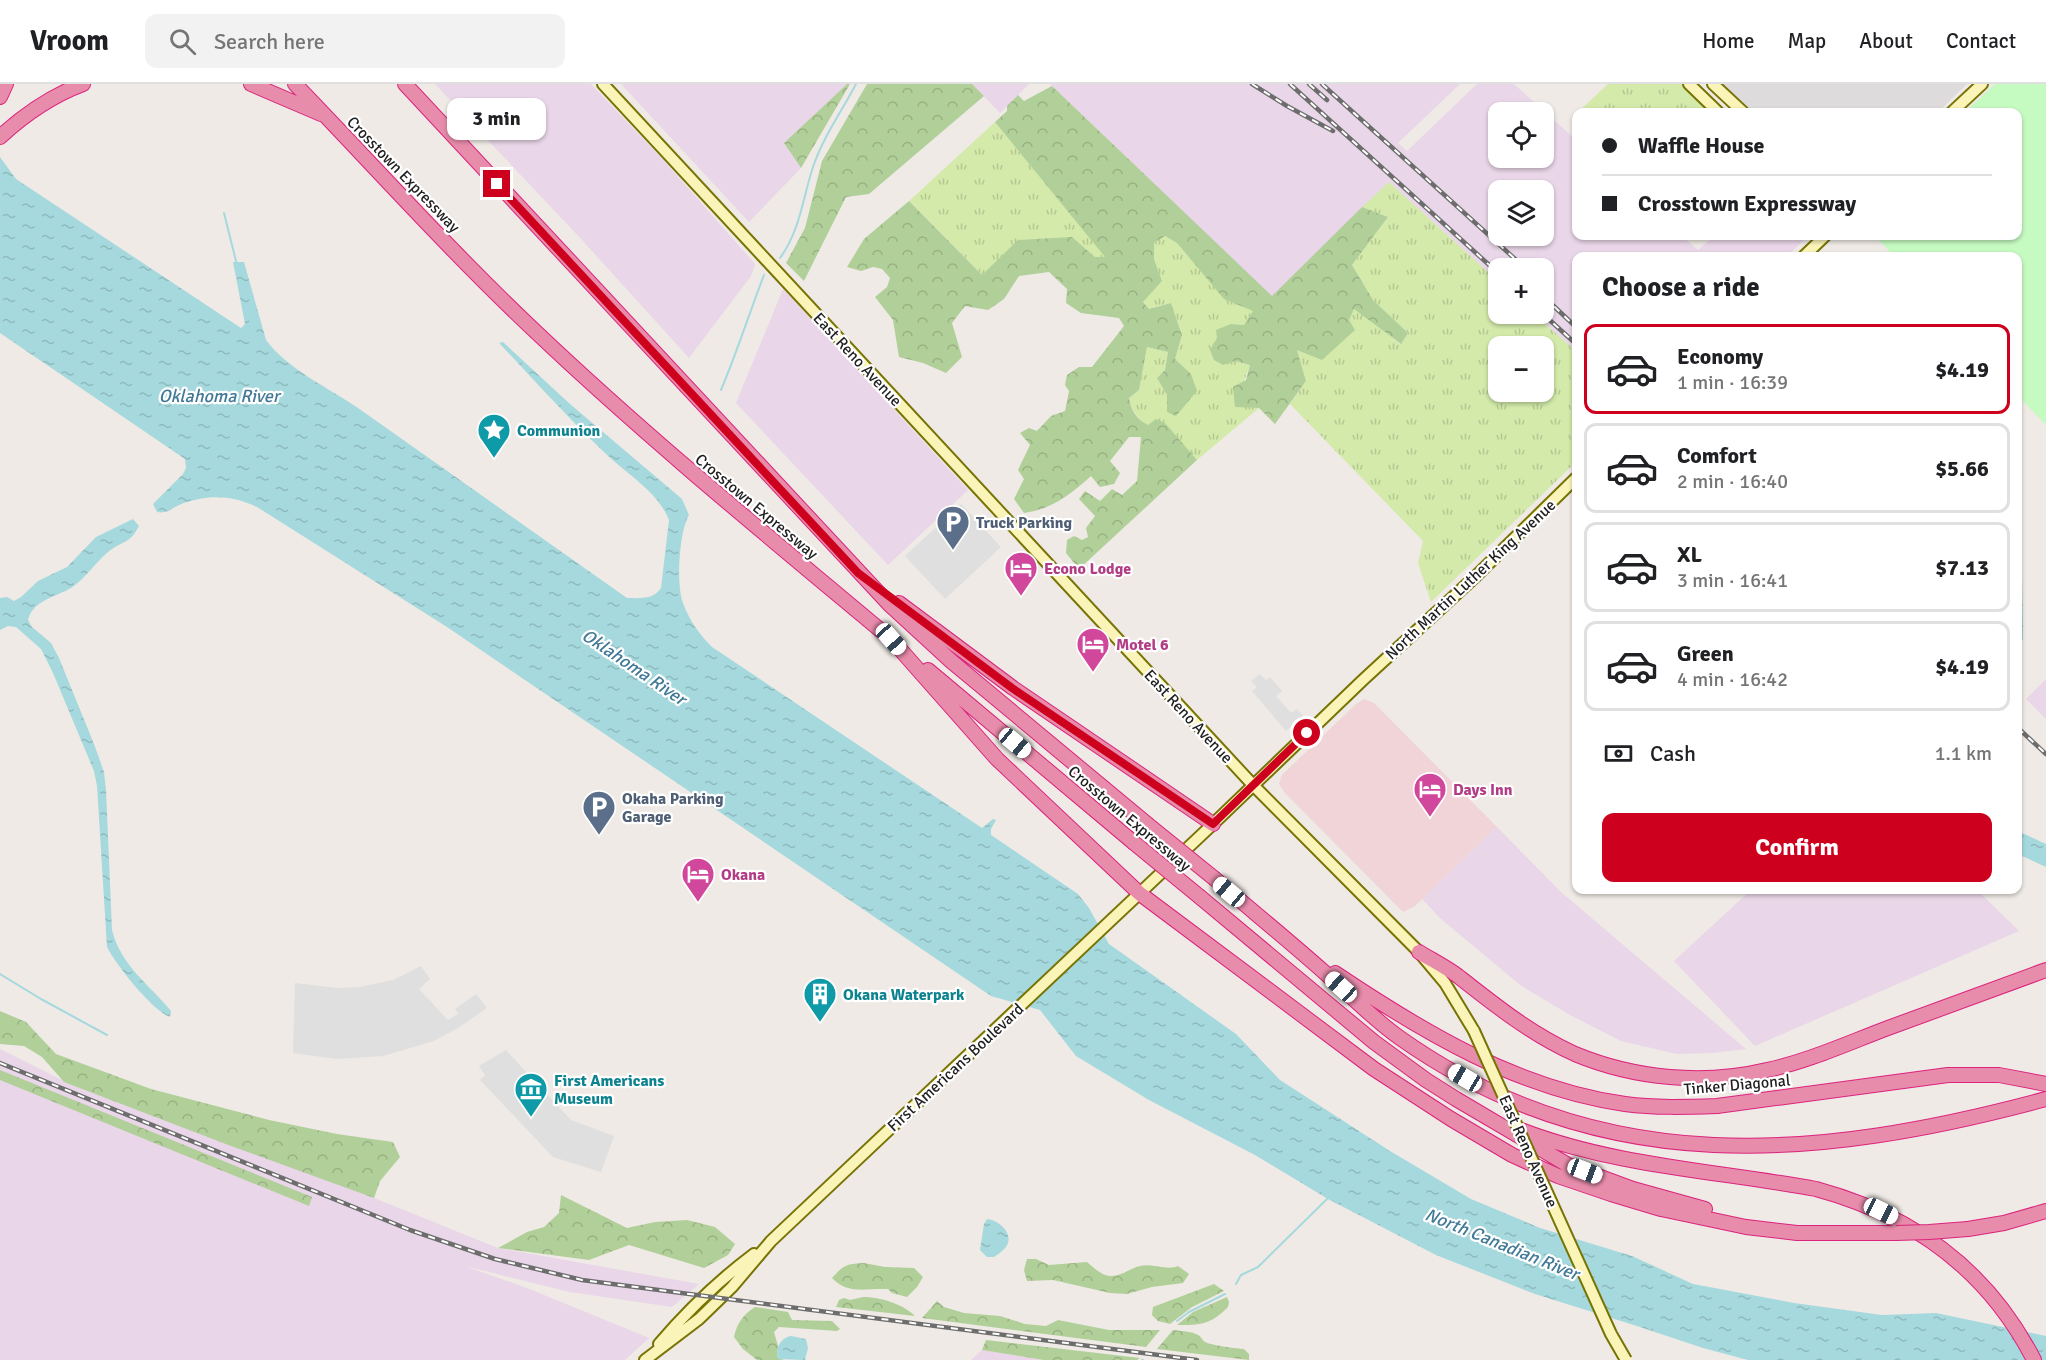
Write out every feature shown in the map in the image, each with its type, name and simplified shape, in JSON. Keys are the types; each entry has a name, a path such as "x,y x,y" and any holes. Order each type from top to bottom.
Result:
{"highway":[{"path":"0,96 5,84"},
{"path":"3,134 36,107 83,84"},
{"path":"251,84 325,115"},
{"name":"Crosstown Expressway","path":"295,84 480,278 589,382 708,487 1382,1048 1426,1080 1485,1116"},
{"name":"Crosstown Expressway","path":"405,84 889,604 951,661 1289,941"},
{"path":"858,573 1012,688 1213,824"},
{"path":"891,639 997,759 1139,894 1374,1069 1444,1115 1512,1155 1558,1176 1611,1194 1663,1204 1746,1227 1797,1233 1896,1233 1968,1229 2004,1223 2046,1211"},
{"path":"1289,941 1383,1024 1430,1058 1489,1092 1521,1106 1585,1126 1661,1142 1741,1146 1844,1140 1898,1133 1984,1116 2046,1100"},
{"name":"Tinker Diagonal","path":"1289,941 1385,1006 1470,1054 1541,1083 1596,1098 1656,1106 1717,1106 1948,1075 1999,1075 2046,1084"},
{"path":"1419,952 1457,975 1511,1019 1575,1054 1636,1072 1697,1078 1733,1076 1785,1065 2046,970"},
{"path":"1485,1116 1568,1165 1663,1204"},
{"path":"1485,1116 1551,1141 1605,1155 1807,1187 1842,1196 1893,1217 1956,1260 1980,1282 2003,1309 2034,1360"}],"main road":[{"name":"East Reno Avenue","path":"603,84 1253,785 1419,952 1449,990 1474,1031 1611,1334 1626,1360"},
{"path":"1689,84 1714,108"},
{"path":"1713,84 1739,108"},
{"path":"1956,108 1982,84"},
{"path":"1808,252 1821,240"},
{"name":"North Martin Luther King Avenue","path":"1253,785 1476,576 1572,482"},
{"name":"First Americans Boulevard","path":"646,1359 699,1319 732,1287 771,1241 1253,785"}],"shaded area":[{"path":"435,84 591,84 665,162 755,264 751,276 689,358 583,241"},
{"path":"621,84 847,84 784,143 801,168 749,222"},
{"path":"972,84 1029,84 1000,113"},
{"path":"1050,84 1460,84 1398,143 1407,151 1477,84 1514,84 1534,102 1488,102 1488,168 1554,168 1554,120 1572,136 1572,240 1687,240 1698,250 1709,240 1804,240 1791,252 1572,252 1572,347 1545,324 1554,324 1554,258 1488,258 1488,272 1389,182 1272,297"},
{"path":"1723,84 1967,84 1942,108 1746,108"},
{"path":"783,289 968,490 888,565 736,403"},
{"name":"Truck Parking","path":"961,504 1001,547 945,599 905,556"},
{"path":"1260,674 1266,680 1270,677 1282,691 1276,696 1291,713 1297,709 1303,716 1286,731 1252,691 1257,687 1251,681"},
{"path":"2046,679 2046,719 2026,699"},
{"path":"1364,699 1374,703 1497,827 1415,906 1403,912 1285,793 1279,784 1282,775"},
{"path":"1497,827 1562,893 1746,1049 1677,1054 1621,1041 1570,1015 1520,985 1440,918 1422,899"},
{"path":"1747,894 1981,894 2019,931 1755,1046 1674,961"},
{"path":"421,966 430,979 419,989 448,1020 458,1014 455,1009 476,994 487,1008 434,1041 383,1056 337,1059 293,1053 295,983 337,988 360,987 393,980"},
{"path":"0,1049 68,1083 374,1198 498,1248 699,1284 672,1307 570,1292 465,1266 527,1288 649,1338 625,1360 0,1360"},
{"path":"506,1050 571,1120 614,1136 601,1172 553,1157 480,1080 485,1075 479,1066"},
{"path":"982,1350 1044,1360 971,1360"}],"green space":[{"path":"847,84 850,84 801,168 784,143"},
{"path":"867,84 972,84 984,96 869,194 846,197 804,281 786,263 805,228 822,161"},
{"path":"1608,84 1683,84 1708,108 1582,108"},
{"path":"1995,84 2046,84 2046,425 2022,400 2022,252 1890,252 1879,240 2022,240 2022,108 1969,108"},
{"path":"1052,86 1272,296 1362,207 1388,217 1352,265 1373,300 1408,333 1401,344 1354,309 1349,320 1355,330 1322,360 1297,350 1306,381 1275,424 1259,408 1235,407 1233,387 1246,380 1250,365 1235,361 1223,365 1214,360 1210,350 1217,338 1216,330 1231,324 1244,325 1253,311 1224,299 1177,243 1165,236 1154,243 1154,259 1162,281 1143,302 1149,309 1171,303 1182,335 1175,359 1191,374 1197,391 1176,416 1167,412 1167,395 1157,378 1165,370 1168,352 1147,347 1139,390 1129,398 1140,420 1148,425 1156,419 1165,423 1197,460 1079,569 1066,553 1067,540 1074,536 1082,540 1088,537 1086,528 1095,516 1079,499 1085,491 1100,501 1112,489 1122,495 1137,481 1141,437 1129,437 1110,461 1120,473 1114,484 1100,487 1091,476 1060,500 1024,513 1014,499 1024,479 1018,470 1030,445 1020,433 1029,428 1037,431 1051,416 1065,411 1069,391 1065,385 1067,375 1079,367 1092,367 1124,326 1119,318 1081,313 1066,303 1067,289 1049,272 1019,276 1004,299 988,310 965,306 952,323 962,357 946,373 923,363 899,357 893,320 875,297 887,287 890,278 882,269 873,267 861,271 847,267 864,239 909,201 982,275 1018,240 1072,237 1095,257 1105,257 995,122 1007,111 1007,106 1018,95 1024,101"},
{"path":"995,122 1106,257 1095,257 1072,237 982,275 909,201"},
{"path":"1389,182 1488,272 1488,324 1545,324 1572,347 1572,466 1431,602 1418,563 1423,541 1290,404 1306,381 1297,350 1349,320 1354,308 1400,344 1408,333 1373,300 1352,265 1388,217 1362,207"},
{"path":"1165,236 1177,243 1224,298 1254,311 1244,325 1231,324 1235,361 1250,365 1235,406 1259,408 1197,460 1179,445 1147,426 1133,409 1129,398 1139,390 1147,347 1168,352 1165,370 1157,378 1167,395 1191,374 1175,359 1182,335 1171,303 1148,309 1143,301 1162,281 1154,259 1154,243"},
{"path":"0,1011 26,1022 56,1054 151,1089 269,1120 337,1134 393,1142 400,1157 380,1181 374,1198 231,1146 64,1082 42,1057 24,1046 0,1044"},
{"path":"0,1070 312,1197 309,1206 0,1080"},
{"path":"561,1195 627,1228 655,1222 687,1220 715,1227 735,1244 728,1255 704,1268 629,1245 589,1260 498,1248 527,1232 544,1227 559,1213"},
{"path":"1027,1259 1036,1259 1049,1265 1087,1262 1099,1272 1109,1276 1119,1275 1145,1265 1169,1268 1178,1266 1189,1274 1183,1283 1152,1287 1127,1294 1110,1293 1053,1280 1027,1281 1024,1270"},
{"path":"864,1263 885,1267 914,1268 923,1277 907,1297 892,1293 888,1289 851,1289 832,1278 846,1266"},
{"path":"1214,1284 1224,1291 1192,1307 1170,1324 1158,1321 1152,1315 1153,1307"},
{"path":"863,1297 891,1302 915,1316 836,1307 839,1300 844,1298 850,1300"},
{"path":"1227,1297 1228,1307 1210,1321 1177,1325 1193,1312"},
{"path":"937,1301 944,1307 964,1313 1000,1316 1025,1324 1046,1326 1058,1320 1109,1330 1160,1330 1146,1347 922,1318"},
{"path":"755,1307 788,1312 792,1320 832,1321 840,1329 837,1331 779,1327 774,1332 778,1346 777,1354 778,1358 784,1360 757,1360 743,1349 734,1337 741,1320"},
{"path":"1173,1330 1195,1334 1208,1343 1244,1349 1249,1354 1249,1360 1157,1349"},
{"path":"986,1340 1140,1358 1137,1360 1044,1360 982,1350"}],"water":[{"name":"Oklahoma River","path":"0,157 16,179 241,328 245,324 233,262 244,262 266,340 285,360 358,408 627,598 646,598 654,595 661,588 669,520 664,510 650,492 606,454 565,413 499,343 503,342 570,404 682,499 689,515 681,546 679,572 681,595 692,621 712,647 982,828 993,819 996,820 991,829 991,835 1078,894 1089,908 1109,944 1236,1034 1280,1080 1390,1151 1471,1199 1540,1228 1632,1256 1693,1284 1794,1303 1882,1315 1936,1313 2046,1336 2046,1360 1748,1360 1703,1348 1535,1294 1436,1255 1328,1199 1255,1155 1149,1100 1076,1056 1040,1010 991,996 447,627 257,507 238,500 219,497 189,501 166,512 157,512 153,504 183,474 186,468 185,459 0,333"},
{"path":"133,519 139,526 132,536 108,552 71,588 40,603 28,620 32,627 51,643 59,658 104,772 112,930 116,943 137,974 171,1011 170,1017 154,1006 135,986 107,947 97,786 94,771 53,673 41,649 16,627 8,626 0,630 0,598 7,597 14,601 21,597 38,581 67,567 96,537"},
{"path":"2022,573 2023,639 2022,641"},
{"path":"2022,833 2046,844 2046,867 2022,856"},
{"path":"987,1219 1001,1225 1009,1237 1006,1247 994,1257 987,1257 980,1250 984,1224"},
{"path":"791,1336 806,1339 808,1348 805,1360 778,1359 779,1344"}],"waterway":[{"path":"780,258 797,225 817,156 856,84"},
{"path":"224,213 237,265"},
{"path":"721,390 764,275"},
{"path":"0,974 107,1035"},
{"path":"1236,1284 1241,1275 1258,1267 1329,1197"},
{"path":"1177,1321 1189,1312 1225,1294"}],"railway":[{"path":"1252,84 1333,131"},
{"path":"1290,84 1488,264"},
{"path":"1309,84 1327,100"},
{"path":"1322,84 1514,258"},
{"path":"1554,306 1572,323"},
{"path":"1554,324 1572,340"},
{"path":"2022,732 2046,754"},
{"path":"0,1063 410,1230 495,1259 582,1280 1197,1360"}],"place":[{"name":"Communion","path":"494,459"},
{"name":"Truck Parking","path":"953,551"},
{"name":"Econo Lodge","path":"1021,597"},
{"name":"Motel 6","path":"1093,673"},
{"name":"Days Inn","path":"1430,818"},
{"name":"Okaha Parking Garage","path":"599,836"},
{"name":"Okana","path":"698,903"},
{"name":"Okana Waterpark","path":"820,1023"},
{"name":"First Americans Museum","path":"531,1118"}],"route":[{"path":"497,184 858,573 1012,688 1213,824 1307,733"}],"water label":[{"name":"North Canadian River","path":"1502,1244"}]}
